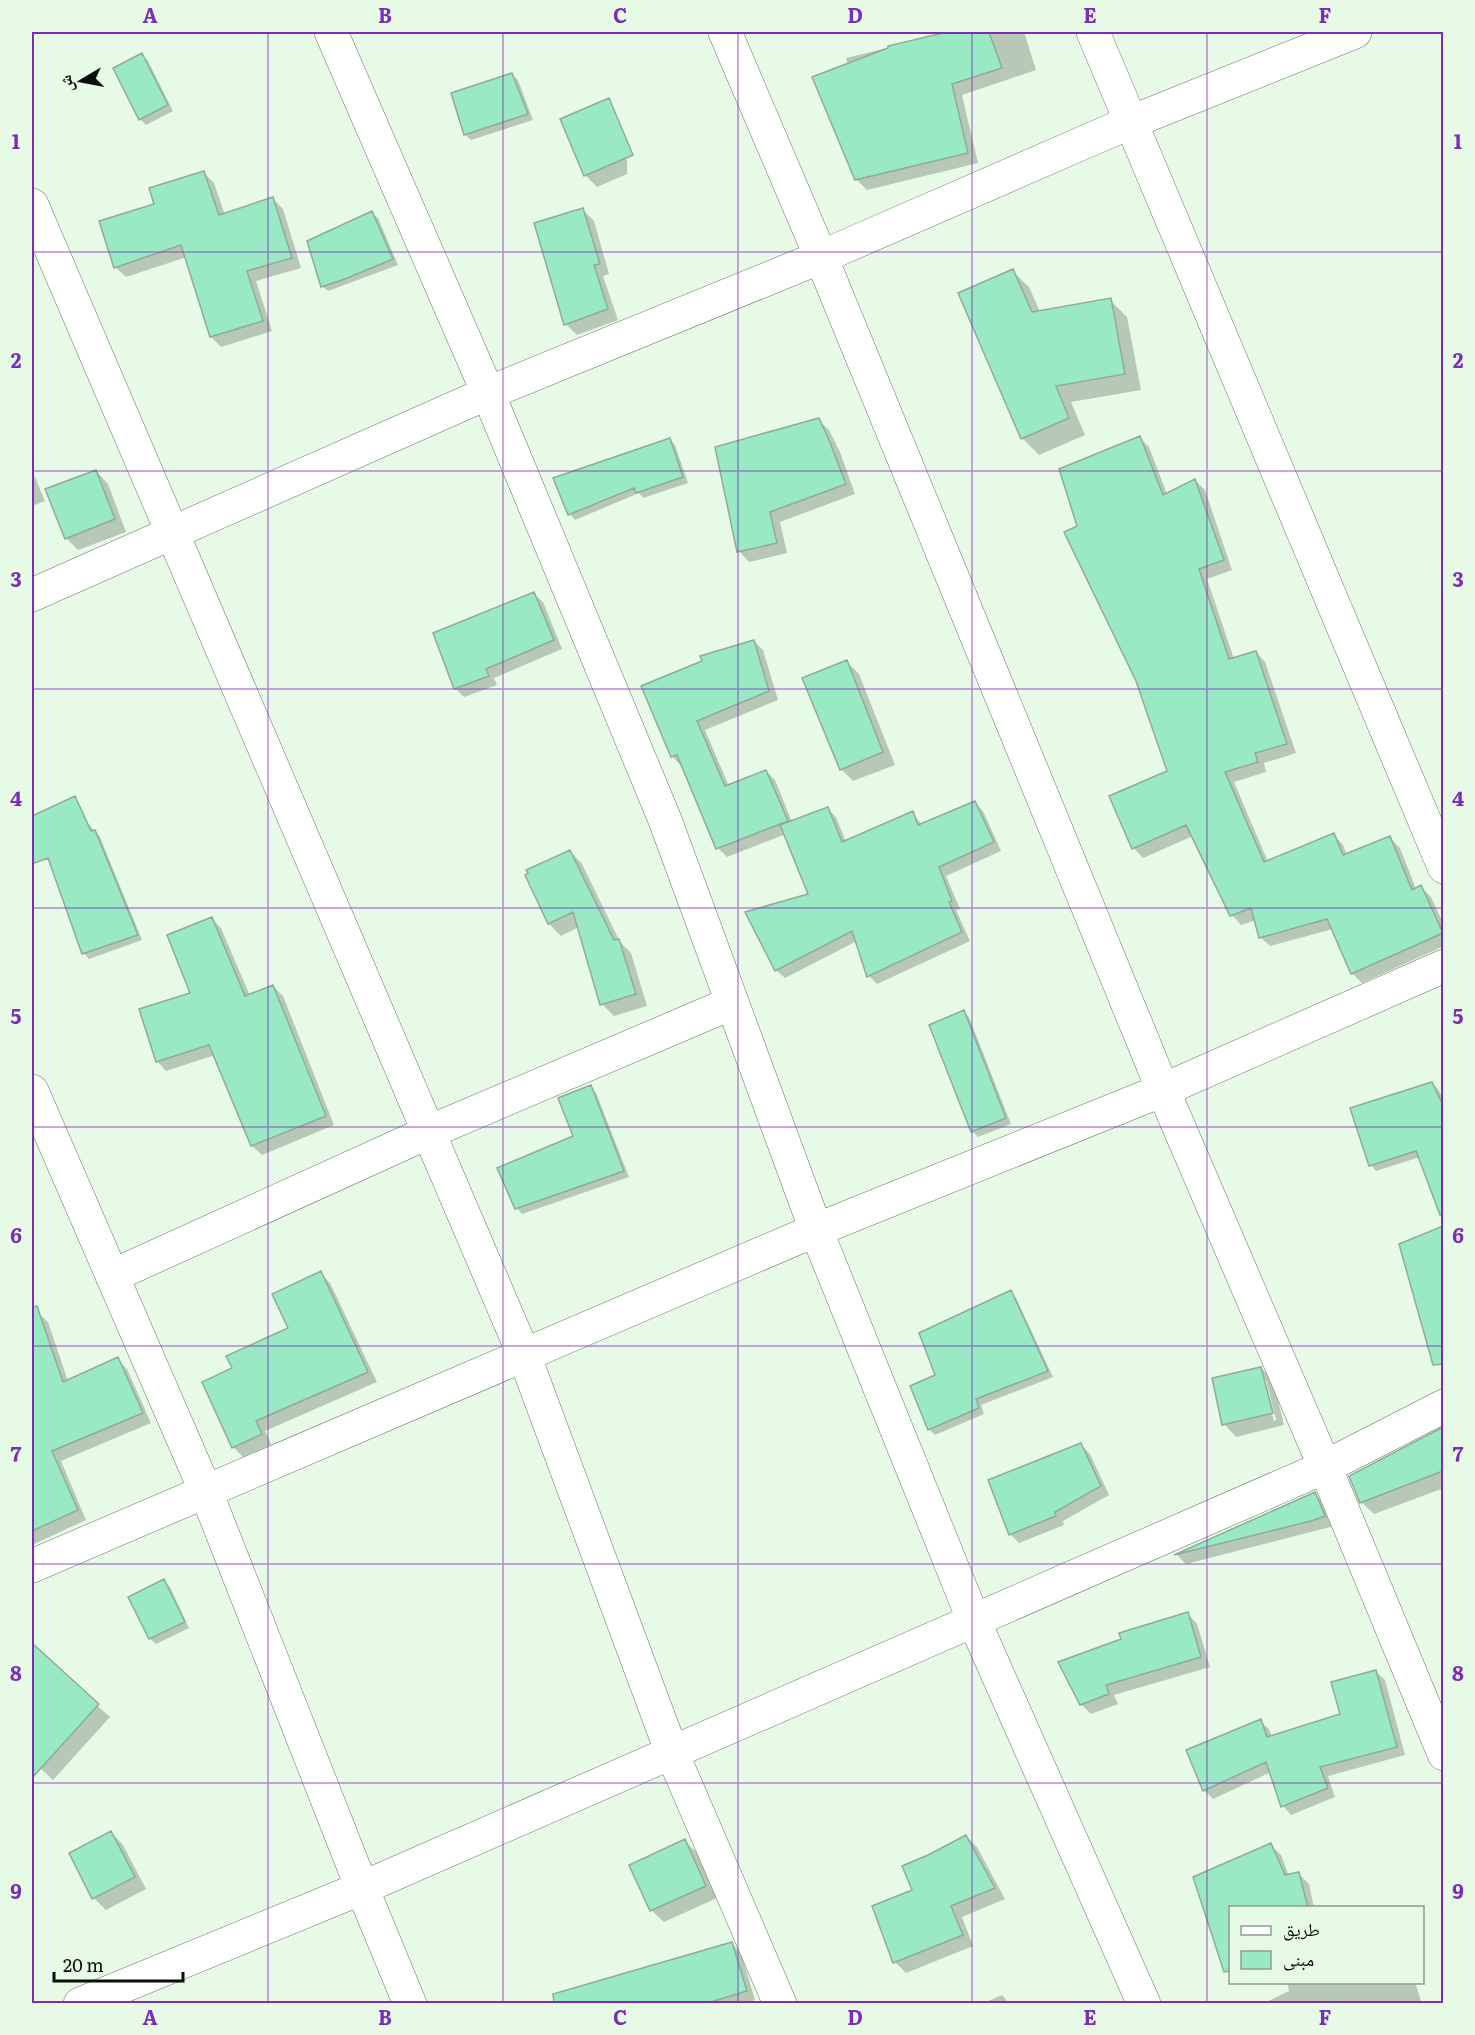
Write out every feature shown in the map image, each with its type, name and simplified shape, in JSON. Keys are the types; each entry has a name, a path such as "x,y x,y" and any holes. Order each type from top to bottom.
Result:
{"street":[{"path":"331,32 488,393 665,820 816,1230 974,1621 1144,2004"},
{"path":"725,32 821,257 1162,1090 1325,1467 1443,1754"},
{"path":"1093,32 1443,867"},
{"path":"32,595 488,393 821,257 1131,122 1355,32"},
{"path":"32,205 524,1355 672,1753 780,2004"},
{"path":"32,1566 816,1230 1162,1090 1443,966"},
{"path":"112,1276 429,1132 732,1003"},
{"path":"32,1091 206,1492 410,2004"},
{"path":"80,2004 362,1888 974,1621 1325,1467 1443,1406"}],"building":[{"path":"947,32 989,32 1002,68 952,84 968,153 855,180 812,77 888,48 888,46"},
{"path":"142,53 168,105 139,120 113,68"},
{"path":"512,73 528,114 464,135 451,93"},
{"path":"609,98 633,155 584,176 560,119"},
{"path":"204,171 219,215 273,197 292,258 247,271 263,321 210,337 181,245 114,268 99,221 154,204 149,188"},
{"path":"583,208 600,264 594,265 608,309 564,325 534,223"},
{"path":"372,211 393,259 321,287 307,241"},
{"path":"1013,269 1032,312 1111,298 1125,374 1056,386 1069,418 1021,439 958,293"},
{"path":"819,418 846,484 770,512 777,543 737,552 715,447"},
{"path":"1140,436 1163,495 1195,479 1224,560 1199,569 1229,659 1256,651 1287,744 1255,753 1258,762 1225,772 1264,862 1334,833 1343,855 1390,836 1412,890 1421,885 1443,933 1351,974 1327,919 1259,938 1251,908 1230,916 1186,825 1132,849 1109,796 1167,771 1136,681 1064,532 1077,526 1059,469"},
{"path":"670,438 683,477 636,493 634,488 568,515 553,478"},
{"path":"96,470 115,519 65,539 45,489"},
{"path":"534,592 554,640 486,669 489,676 454,689 433,633"},
{"path":"754,640 769,691 697,721 725,786 766,770 788,821 716,849 677,755 671,757 641,686 702,661 700,656"},
{"path":"847,660 883,752 840,770 802,678"},
{"path":"75,796 91,831 95,830 138,935 82,954 48,858 32,864 32,816"},
{"path":"975,801 994,842 939,867 952,901 949,902 962,932 867,977 852,931 775,971 745,912 808,894 780,825 828,807 842,842 913,811 918,825"},
{"path":"570,850 614,940 619,939 636,994 600,1005 573,912 548,924 525,875 528,873 526,870"},
{"path":"212,917 245,996 273,985 326,1116 251,1146 209,1045 156,1062 139,1009 190,993 167,935"},
{"path":"964,1010 1006,1118 971,1132 929,1025"},
{"path":"1432,1082 1443,1105 1443,1215 1440,1215 1416,1151 1369,1166 1350,1108"},
{"path":"591,1085 624,1171 515,1209 497,1168 573,1136 558,1098"},
{"path":"1443,1226 1443,1364 1433,1365 1399,1244"},
{"path":"321,1271 368,1372 256,1421 262,1434 232,1448 202,1382 232,1368 226,1356 288,1328 272,1294"},
{"path":"1011,1290 1048,1371 976,1399 979,1408 928,1430 910,1386 935,1375 919,1333"},
{"path":"37,1306 63,1382 118,1357 143,1413 52,1451 78,1510 32,1531 32,1307"},
{"path":"1261,1367 1273,1413 1222,1425 1212,1378"},
{"path":"1443,1427 1443,1471 1360,1503 1349,1476"},
{"path":"1081,1443 1101,1486 1055,1512 1056,1516 1009,1535 988,1480"},
{"path":"1315,1492 1325,1516 1174,1555"},
{"path":"164,1579 185,1622 149,1639 128,1597"},
{"path":"1188,1612 1201,1657 1106,1685 1109,1694 1080,1705 1058,1662 1121,1639 1119,1633"},
{"path":"32,1643 99,1704 32,1778"},
{"path":"1376,1670 1397,1747 1320,1767 1328,1788 1281,1807 1266,1762 1203,1791 1186,1750 1261,1719 1267,1737 1340,1714 1331,1682"},
{"path":"111,1831 135,1877 92,1899 69,1853"},
{"path":"966,1835 995,1888 951,1906 963,1935 893,1963 872,1906 912,1890 902,1866"},
{"path":"685,1839 706,1886 650,1911 629,1865"},
{"path":"1271,1843 1285,1875 1299,1872 1308,1906 1229,1906 1229,1971 1224,1972 1193,1877"},
{"path":"732,1942 747,1991 704,2004 554,2004 553,1994"}]}
